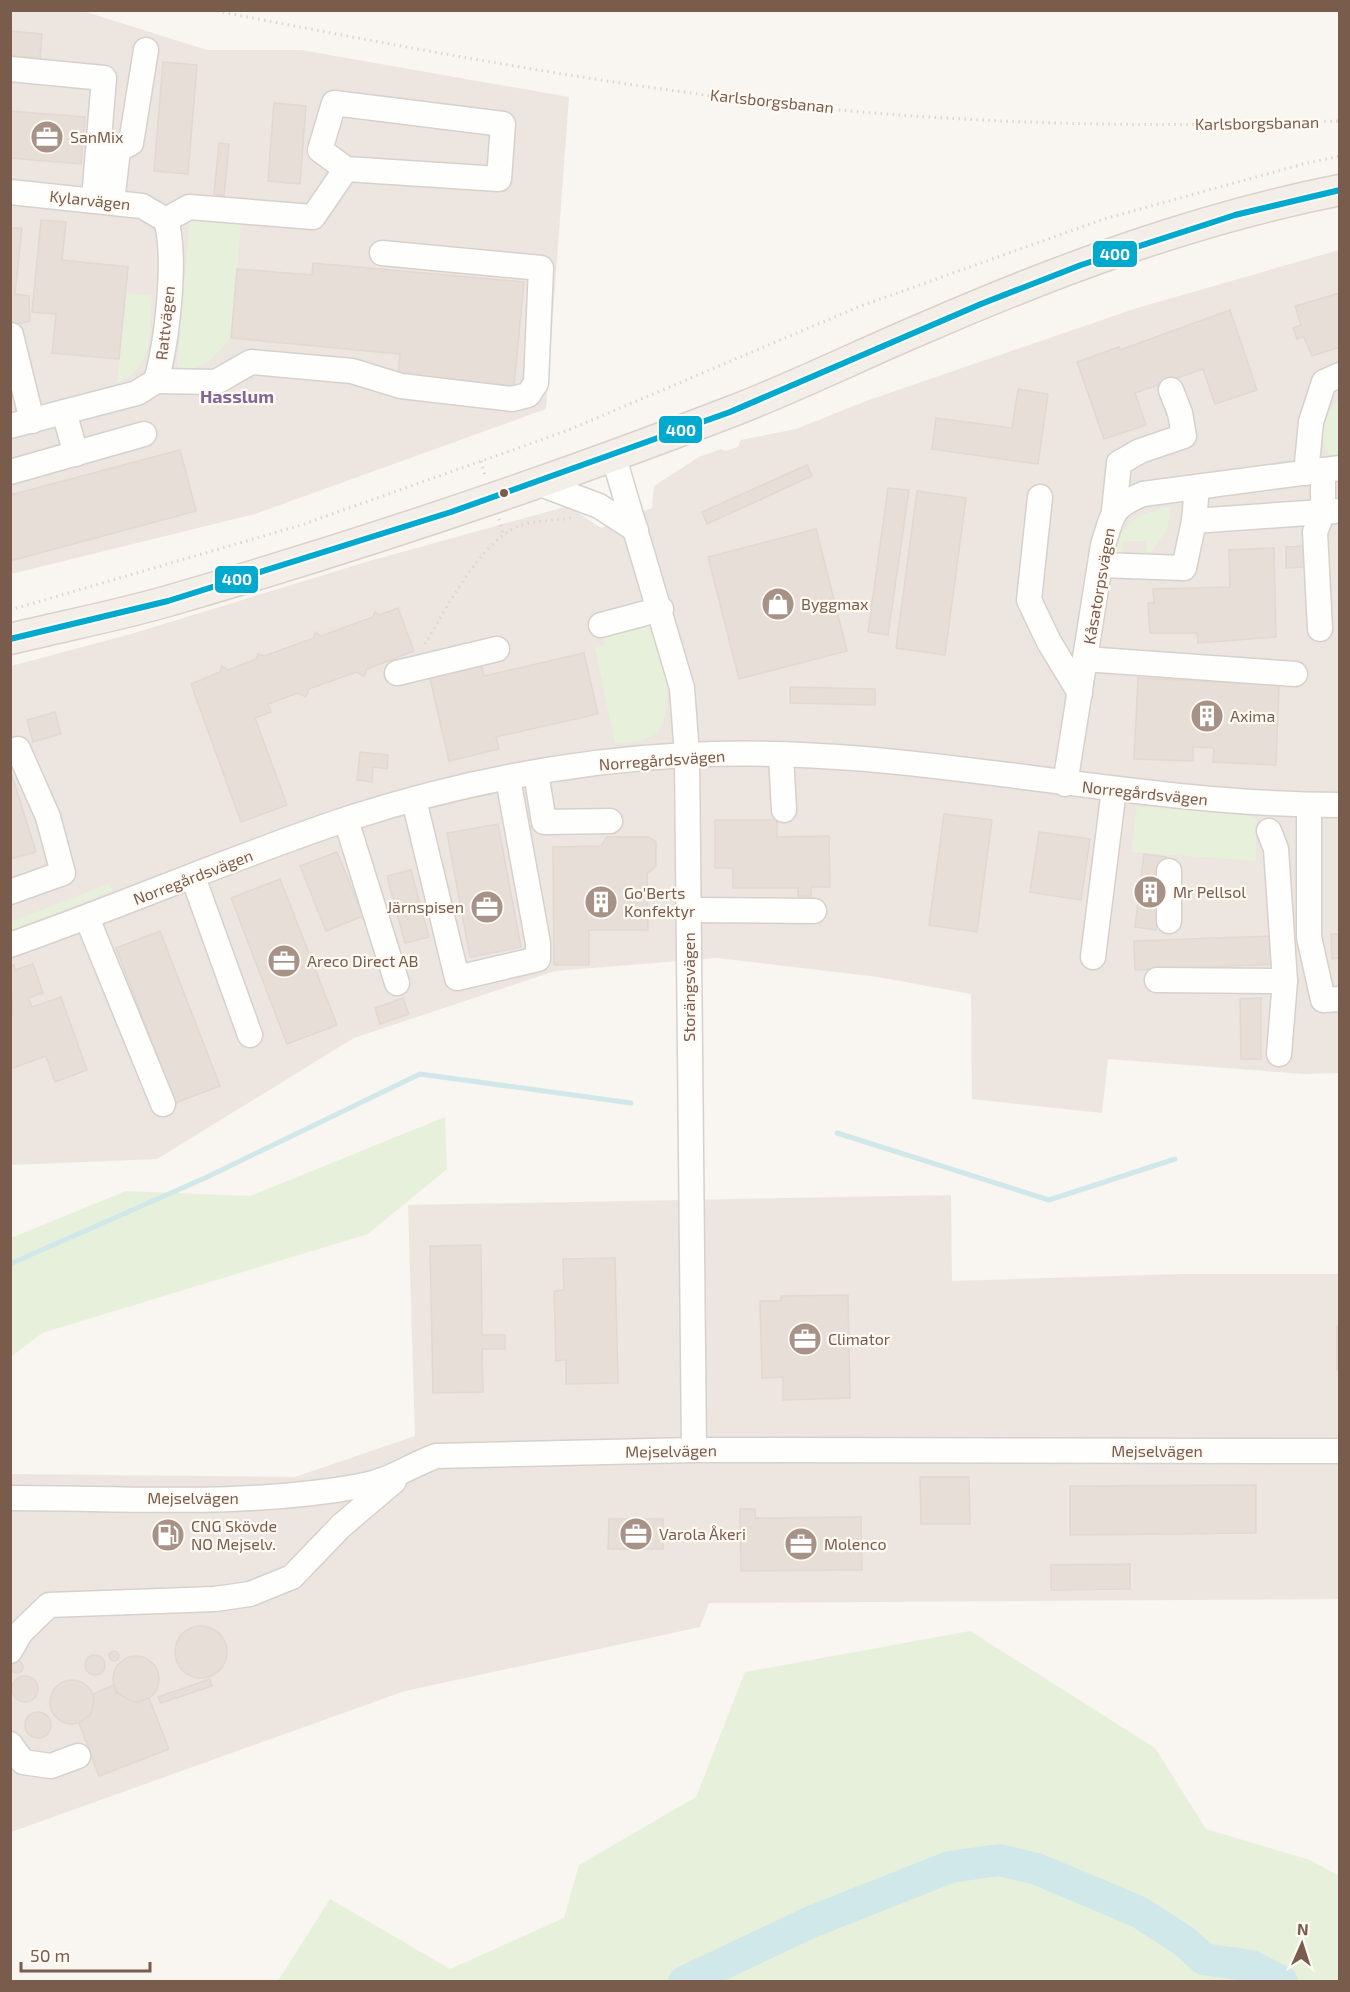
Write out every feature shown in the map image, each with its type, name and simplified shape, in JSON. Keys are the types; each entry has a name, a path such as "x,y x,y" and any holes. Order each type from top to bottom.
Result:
{"main road":[{"path":"10,639 166,602 441,516 614,458 734,411 1046,277 1160,237 1300,198 1340,190"}],"street":[{"path":"103,200 118,150 131,143 146,50"},
{"path":"10,69 104,78 103,200"},
{"path":"334,103 503,124 499,179 346,169 320,150 334,103"},
{"path":"166,220 189,207 313,217 346,169"},
{"name":"Kylarvägen","path":"10,192 103,200 142,206 166,220"},
{"name":"Rattvägen","path":"21,424 137,393 156,381 162,360 171,260 171,238 166,220"},
{"path":"156,381 216,382 250,362 352,371 412,387 512,399 528,395 536,383 541,267 382,253"},
{"path":"11,335 21,424"},
{"path":"1320,629 1315,532 1331,511 1311,422 1324,382 1340,375"},
{"path":"1114,511 1119,463 1140,451 1184,436 1180,413 1171,390"},
{"path":"64,412 76,454"},
{"path":"10,472 144,434"},
{"name":"Storängsvägen","path":"614,458 661,609 682,688 687,755 694,1450"},
{"name":"Kåsatorpsvägen","path":"1065,784 1103,545 1114,511 1128,500 1143,494 1323,470"},
{"path":"538,483 598,506 636,530"},
{"path":"1101,565 1184,568 1194,521 1197,487"},
{"path":"1040,497 1029,600 1049,642 1080,693"},
{"path":"1194,521 1331,511"},
{"path":"601,625 661,609"},
{"path":"405,670 497,649"},
{"path":"1085,659 1295,674"},
{"path":"10,752 18,749 48,817 63,873 10,892"},
{"path":"781,754 784,810"},
{"name":"Norregårdsvägen","path":"10,945 346,820 414,800 507,779 614,761 687,755 781,754 877,759 1201,799 1340,805"},
{"path":"536,773 544,822 610,821"},
{"path":"414,800 457,978 538,959 538,943 507,779"},
{"path":"1093,957 1114,789"},
{"path":"1267,803 1269,831 1276,849 1284,981 1279,1054"},
{"path":"1309,805 1309,937 1323,1000 1340,999"},
{"path":"346,820 397,983"},
{"path":"1265,918 1263,849 1269,831"},
{"path":"1168,871 1169,921"},
{"path":"193,877 250,1035"},
{"path":"688,910 814,911"},
{"path":"87,918 163,1104"},
{"path":"1157,980 1284,981"},
{"name":"Mejselvägen","path":"10,1498 260,1498 361,1486 402,1474 418,1463 436,1456 694,1450 1340,1451"},
{"path":"10,1651 21,1632 49,1605 215,1599 250,1594 292,1577 340,1526 402,1474"},
{"path":"10,1744 23,1762 51,1766 78,1756"}],"path":[{"name":"Karlsborgsbanan","path":"212,10 560,74 781,103 962,119 1253,124 1340,122"},
{"path":"10,610 301,525 566,431 858,308 1104,219 1303,164 1340,156"},
{"path":"405,670 451,598 503,535 518,526 571,518 576,515"}],"shaded area":[{"path":"10,11 83,11 207,50 301,50 569,97 546,409 255,514 11,574"},
{"path":"1339,250 1339,1073 1303,1074 1108,1059 1102,1113 972,1099 971,994 878,977 717,958 555,971 354,1038 157,1159 11,1165 11,666 131,634 366,562 568,506 601,528 652,508 654,486 699,457 721,449 726,451 738,447 741,440 796,429 866,401 1137,308"},
{"path":"951,1195 952,1281 1181,1274 1339,1274 1339,1599 709,1603 700,1627 405,1691 11,1832 10,1474 295,1477 415,1436 408,1205"}],"green space":[{"path":"190,219 241,224 232,333 214,356 188,370 177,366"},
{"path":"126,293 152,295 150,334 144,358 138,368 130,376 117,383"},
{"path":"1339,399 1339,456 1331,457 1324,443 1324,427 1330,411"},
{"path":"1171,506 1167,530 1151,552 1147,553 1146,541 1123,541 1123,556 1117,556 1122,534 1133,520 1149,512"},
{"path":"648,619 665,677 667,707 664,721 657,734 640,741 615,744 595,648 605,645 602,630"},
{"path":"1137,806 1251,816 1256,819 1256,861 1131,852"},
{"path":"110,883 112,891 11,930 11,922"},
{"path":"445,1117 447,1169 368,1234 42,1333 11,1357 11,1238 126,1191 250,1196"},
{"path":"970,1631 1155,1748 1206,1829 1310,1860 1339,1876 1339,1981 278,1981 330,1899 450,1969 564,1918 579,1865 696,1797 745,1672"}],"building":[{"path":"10,31 42,34 40,58 10,56"},
{"path":"163,62 197,65 188,174 154,171"},
{"path":"274,103 306,106 300,184 268,181"},
{"name":"SanMix","path":"10,111 85,117 81,164 10,158"},
{"path":"219,143 229,144 224,196 214,194"},
{"path":"41,220 66,222 62,260 128,267 119,359 52,353 56,314 32,312"},
{"path":"10,228 22,228 15,294 29,296 30,321 10,326"},
{"path":"313,263 524,282 514,386 398,375 400,354 231,338 237,269 312,275"},
{"path":"1340,293 1340,347 1312,356 1304,337 1297,339 1293,328 1301,325 1295,306"},
{"path":"1230,310 1257,390 1215,404 1203,369 1135,393 1146,425 1104,439 1077,362 1119,347 1120,350"},
{"path":"1018,389 1048,394 1038,464 932,449 936,418 1012,428"},
{"path":"180,450 196,511 10,561 10,495"},
{"path":"807,465 812,476 707,524 702,512"},
{"path":"888,488 909,490 888,635 868,632"},
{"path":"917,491 966,498 945,655 896,648"},
{"name":"Byggmax","path":"816,529 847,651 739,679 708,557"},
{"path":"1305,546 1306,567 1286,568 1286,547"},
{"path":"1274,548 1276,637 1198,643 1197,633 1150,633 1148,603 1154,603 1153,589 1230,587 1229,550"},
{"path":"398,608 414,651 367,669 364,676 356,672 309,689 306,697 298,693 268,704 271,712 255,718 287,805 241,822 191,684 220,672 222,666 228,670 256,659 258,654 264,656 314,638 315,632 321,636 373,617 375,612 379,615"},
{"path":"584,653 598,714 496,737 499,749 449,761 429,674 481,663 484,676"},
{"name":"Axima","path":"1138,678 1279,685 1276,765 1213,762 1214,748 1193,747 1193,761 1134,759"},
{"path":"790,687 875,689 875,705 790,703"},
{"path":"55,712 61,734 33,742 27,720"},
{"path":"360,752 388,755 387,769 373,767 372,782 357,780"},
{"path":"10,769 36,852 10,859"},
{"path":"944,814 992,820 977,932 929,925"},
{"path":"715,820 777,820 777,837 829,836 830,887 811,887 811,896 798,896 798,888 733,888 733,868 715,868"},
{"name":"Järnspisen","path":"498,824 521,947 470,957 447,833"},
{"path":"1039,832 1090,839 1081,900 1030,892"},
{"name":"Go'Berts Konfektyr","path":"607,837 649,837 656,842 656,866 647,874 648,930 589,930 589,965 554,965 553,847 601,846"},
{"path":"337,852 363,916 326,931 300,866"},
{"name":"Mr Pellsol","path":"1144,854 1166,857 1156,930 1135,927"},
{"path":"411,870 429,937 405,943 387,876"},
{"name":"Areco Direct AB","path":"280,879 337,1025 287,1044 231,898"},
{"path":"160,931 220,1086 175,1103 116,948"},
{"path":"1331,934 1340,934 1340,958 1332,959"},
{"path":"1274,936 1275,964 1210,967 1210,973 1196,974 1195,968 1135,970 1134,941"},
{"path":"33,964 43,993 28,998 32,1007 61,997 87,1070 55,1082 46,1056 10,1069 10,1015 13,1015 10,966 14,965 15,970"},
{"path":"403,998 409,1014 380,1024 375,1008"},
{"path":"1261,998 1261,1059 1241,1059 1240,999"},
{"path":"481,1245 482,1335 505,1335 505,1349 482,1349 483,1392 433,1393 430,1246"},
{"path":"615,1258 618,1383 566,1384 566,1360 556,1361 554,1291 564,1290 563,1259"},
{"name":"Climator","path":"848,1295 850,1398 783,1400 783,1377 762,1378 760,1301 781,1301 781,1296"},
{"path":"1337,1326 1340,1326 1340,1370 1337,1370"},
{"path":"920,1477 969,1477 970,1524 921,1524"},
{"path":"1256,1485 1256,1533 1070,1535 1070,1486"},
{"name":"Molenco","path":"740,1509 755,1509 755,1518 861,1517 862,1570 741,1571"},
{"name":"Varola Åkeri","path":"609,1519 663,1519 663,1549 608,1549"},
{"path":"1130,1564 1130,1589 1051,1590 1051,1565"},
{"path":"201,1626 211,1628 219,1634 225,1642 227,1652 225,1662 219,1670 211,1676 201,1678 191,1676 183,1670 177,1662 175,1652 177,1642 183,1634 191,1628"},
{"path":"114,1651 118,1652 118,1660 114,1661 110,1660 109,1656 110,1652"},
{"path":"95,1655 102,1658 105,1665 102,1672 95,1675 88,1672 85,1665 88,1658"},
{"path":"136,1656 152,1663 159,1679 152,1695 136,1702 120,1695 113,1679 120,1663"},
{"path":"17,1661 23,1667 17,1673 11,1667"},
{"path":"25,1676 34,1680 38,1689 34,1698 25,1702 16,1698 12,1689 16,1680"},
{"path":"210,1679 212,1686 161,1703 158,1697"},
{"path":"72,1680 88,1686 94,1702 88,1718 72,1724 56,1718 50,1702 56,1686"},
{"path":"114,1685 117,1693 131,1701 139,1702 149,1698 169,1749 99,1776 79,1723 91,1714 93,1694"},
{"path":"38,1712 47,1716 51,1725 47,1734 38,1738 29,1734 25,1725 29,1716"}],"waterway":[{"path":"10,1264 205,1178 420,1074 631,1103"},
{"path":"837,1133 1049,1200 1175,1159"},
{"path":"684,1982 811,1922 950,1867 999,1860 1037,1869 1139,1912 1184,1941 1204,1959 1251,1966 1282,1982"}],"transit line":[{"name":"400","path":"10,639 168,601 451,512 730,412 981,304 1081,265 1235,215 1340,190"}],"place":[{"name":"SanMix","path":"47,137"},
{"name":"Byggmax","path":"778,604"},
{"name":"Axima","path":"1207,716"},
{"name":"Mr Pellsol","path":"1150,892"},
{"name":"Go'Berts Konfektyr","path":"601,902"},
{"name":"Järnspisen","path":"487,907"},
{"name":"Areco Direct AB","path":"284,961"},
{"name":"Climator","path":"805,1339"},
{"name":"Varola Åkeri","path":"636,1534"},
{"name":"CNG Skövde NO Mejselv.","path":"168,1535"},
{"name":"Molenco","path":"801,1544"}],"district":[{"name":"Hasslum","path":"237,397"}]}
